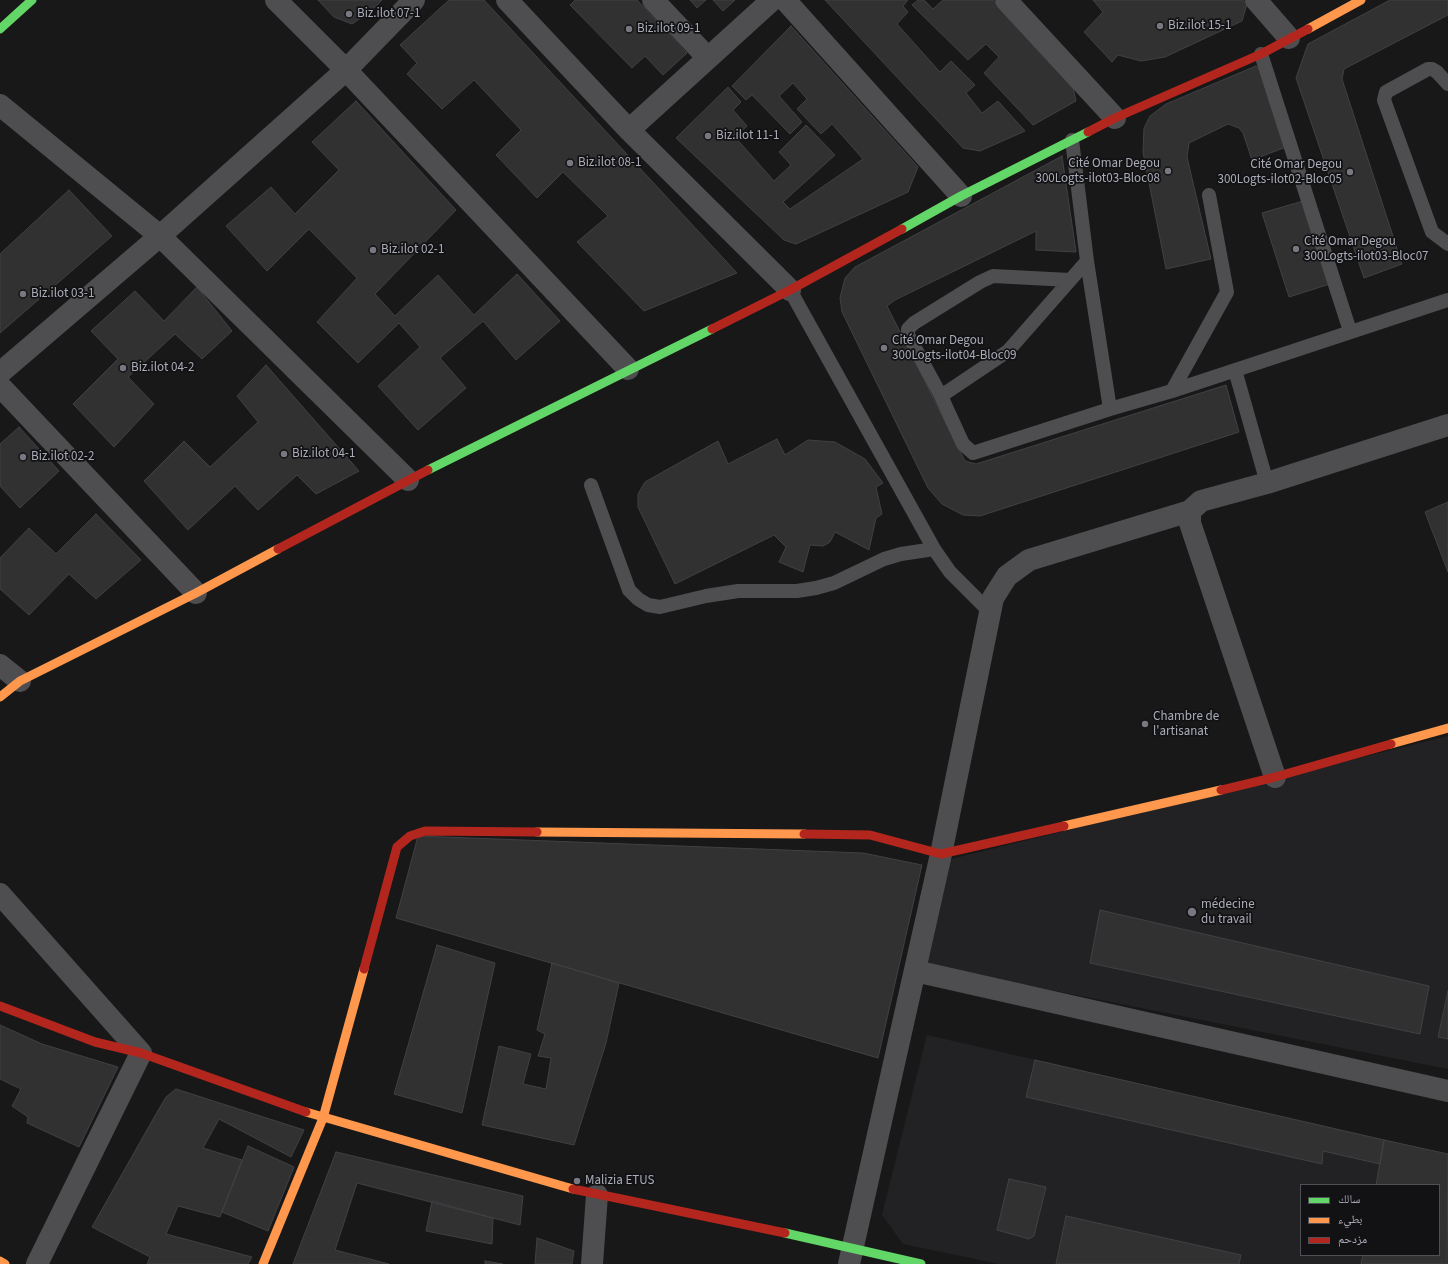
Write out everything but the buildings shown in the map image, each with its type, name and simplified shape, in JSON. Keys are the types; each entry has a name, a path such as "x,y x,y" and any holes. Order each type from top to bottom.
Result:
{"street":[{"path":"276,0 346,70 628,369"},
{"path":"0,372 160,236 346,70 414,0"},
{"path":"507,0 629,130 790,290"},
{"path":"653,0 708,58"},
{"path":"629,130 772,0"},
{"path":"785,0 962,196"},
{"path":"1006,0 1115,118"},
{"path":"1256,0 1289,38"},
{"path":"0,697 20,680 196,593 408,480 628,369 790,290 962,196 1115,118 1261,54 1361,0"},
{"path":"0,29 22,3"},
{"path":"0,105 160,236 408,480"},
{"path":"0,386 196,593"},
{"path":"851,1256 941,854 989,611 998,587 1007,576 1029,560 1190,511 1201,501 1267,483 1448,425"},
{"path":"1190,511 1190,523 1275,777"},
{"path":"0,665 20,680"},
{"path":"262,1264 323,1118 398,847 410,836 425,831 870,835 941,854 1275,777 1448,728"},
{"path":"0,894 141,1054"},
{"path":"915,971 1448,1091"},
{"path":"0,1006 95,1042 141,1054 323,1118 597,1195 851,1256 921,1264"},
{"path":"38,1264 141,1054"},
{"path":"592,1264 597,1195"},
{"path":"0,1261 5,1264"}],"lane":[{"path":"1261,54 1350,331"},
{"path":"1448,84 1437,72 1432,69 1428,69 1386,92 1384,100 1432,232 1448,244"},
{"path":"1072,140 1086,261 1110,409"},
{"path":"1172,391 1227,292 1209,195"},
{"path":"941,396 1008,350 1086,261"},
{"path":"1070,280 993,276 980,282 914,323 908,329 908,335 941,396 964,444 973,453 1110,409 1172,391 1350,331 1448,300"},
{"path":"790,290 934,549 950,572 989,611"},
{"path":"1235,370 1267,483"},
{"path":"591,485 629,590 638,599 648,605 660,607 706,596 738,591 797,590 816,588 834,583 884,560 901,554 934,549"}],"shaded area":[{"name":"médecine du travail","path":"1448,736 1448,1069 925,965 947,860"},
{"path":"927,1035 1448,1154 1448,1264 999,1264 903,1244 882,1215"}],"traffic: fast":[{"path":"0,29 32,0"},
{"path":"902,229 961,196 1088,132"},
{"path":"428,470 712,329"},
{"path":"785,1233 921,1264"}],"traffic: slow":[{"path":"1308,29 1361,0"},
{"path":"0,697 20,681 196,593 278,549"},
{"path":"1391,744 1448,728"},
{"path":"1064,826 1221,790"},
{"path":"537,832 804,834"},
{"path":"263,1264 323,1118 364,969"},
{"path":"306,1112 573,1189"},
{"path":"0,1261 5,1264"}],"traffic: jam":[{"path":"1088,132 1115,118 1261,54 1308,29"},
{"path":"712,329 790,290 902,229"},
{"path":"278,549 428,470"},
{"path":"1221,790 1275,777 1391,744"},
{"path":"804,834 870,835 941,854 1064,826"},
{"path":"364,969 397,847 410,836 425,831 537,832"},
{"path":"0,1006 95,1042 141,1053 306,1112"},
{"path":"573,1189 785,1233"}],"place":[{"name":"Biz.ilot 07-1","path":"349,14"},
{"name":"Biz.ilot 15-1","path":"1160,26"},
{"name":"Biz.ilot 09-1","path":"629,29"},
{"name":"Biz.ilot 11-1","path":"708,136"},
{"name":"Biz.ilot 08-1","path":"570,163"},
{"name":"Cité Omar Degou 300Logts-ilot03-Bloc08","path":"1168,171"},
{"name":"Cité Omar Degou 300Logts-ilot02-Bloc05","path":"1350,172"},
{"name":"Cité Omar Degou 300Logts-ilot03-Bloc07","path":"1296,249"},
{"name":"Biz.ilot 02-1","path":"373,250"},
{"name":"Biz.ilot 03-1","path":"23,294"},
{"name":"Cité Omar Degou 300Logts-ilot04-Bloc09","path":"884,348"},
{"name":"Biz.ilot 04-2","path":"123,368"},
{"name":"Biz.ilot 04-1","path":"284,454"},
{"name":"Biz.ilot 02-2","path":"23,457"},
{"name":"Chambre de l'artisanat","path":"1145,724"},
{"name":"médecine du travail","path":"1192,912"},
{"name":"Malizia ETUS","path":"577,1181"}]}
